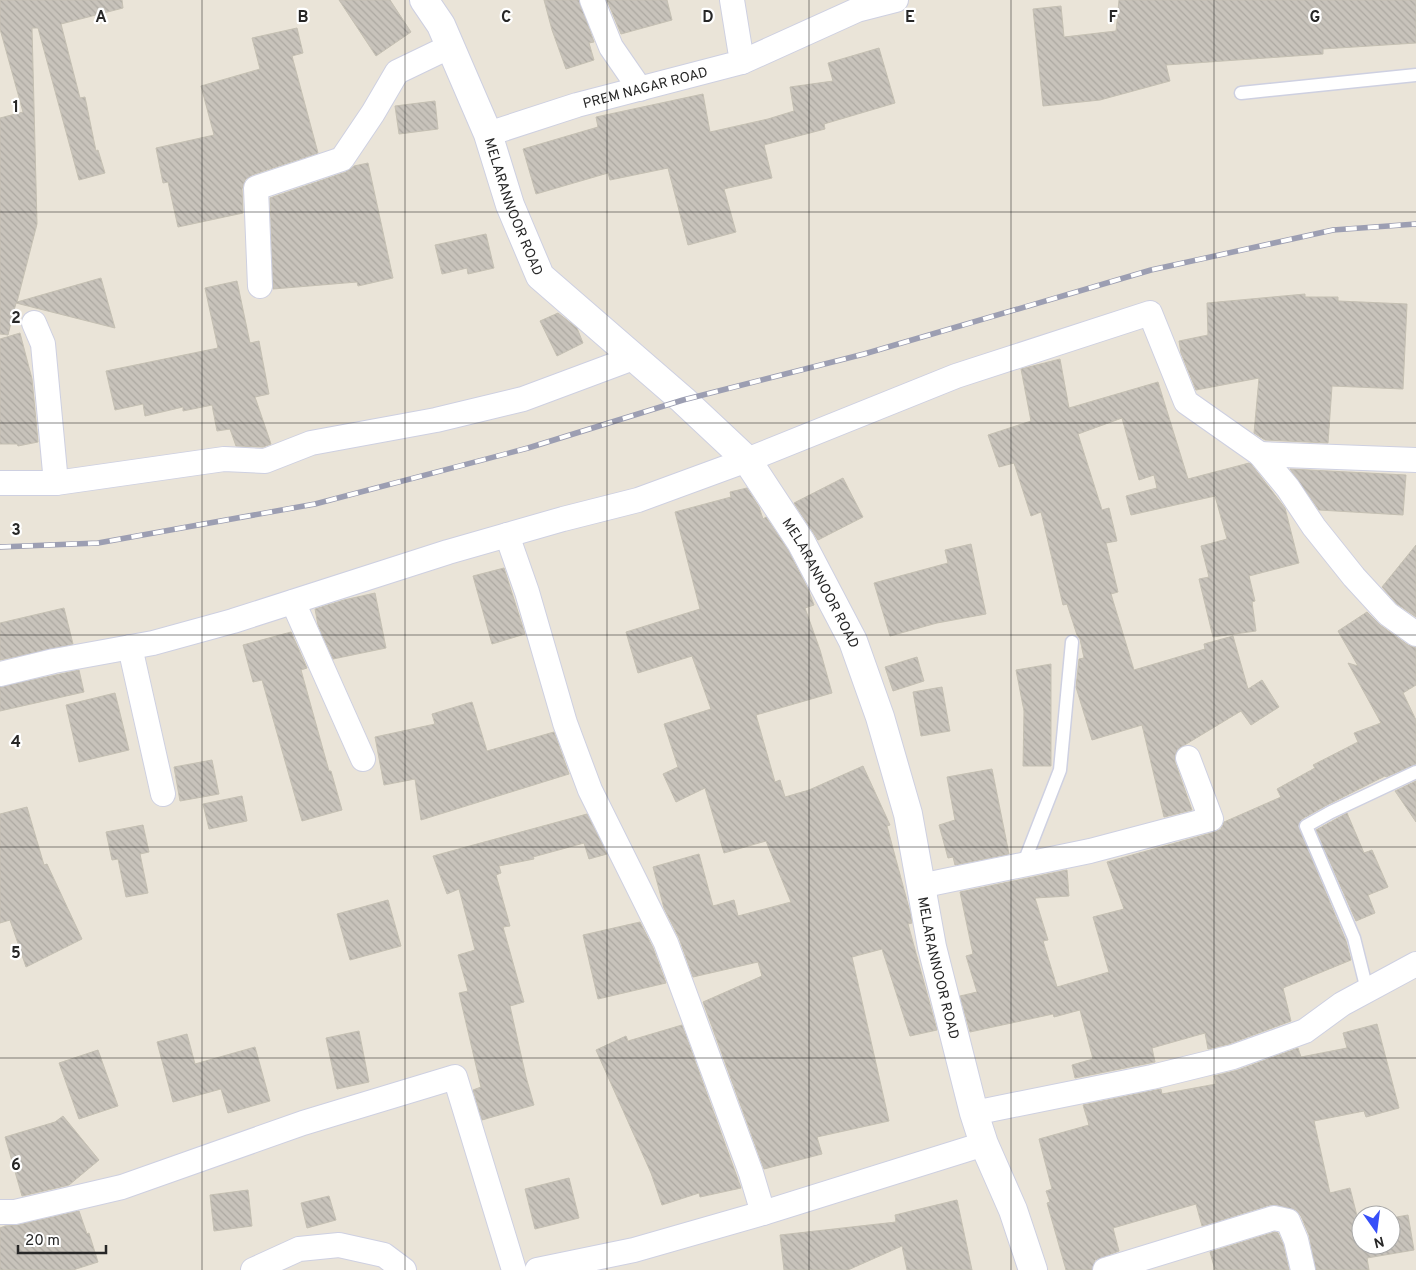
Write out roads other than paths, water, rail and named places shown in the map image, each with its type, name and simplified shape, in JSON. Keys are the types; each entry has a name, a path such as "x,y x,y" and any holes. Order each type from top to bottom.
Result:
{"street":[{"name":"MELARANNOOR ROAD","path":"424,0 441,25 488,134 510,205 540,276 684,400 748,460 801,542 853,641 880,717 908,814 932,947 974,1113 984,1144 1013,1210 1033,1270"},
{"path":"592,0 611,48 640,89"},
{"path":"732,0 742,62"},
{"name":"PREM NAGAR ROAD","path":"488,134 577,105 742,62 857,10 896,0"},
{"path":"260,286 256,188 342,159 374,113 397,72 451,46"},
{"path":"0,674 54,661 153,643 233,621 507,535 638,500 748,460 956,376 1150,313 1186,402 1260,454 1288,488 1314,527 1354,577 1388,614 1416,634"},
{"path":"34,323 43,344 56,483"},
{"path":"0,483 56,483 224,459 265,461 311,444 436,420 523,399 633,358"},
{"path":"1260,454 1416,460"},
{"path":"507,535 527,592 564,723 590,790 666,943 751,1173 763,1213"},
{"path":"293,602 363,759"},
{"path":"130,647 163,794"},
{"path":"920,886 1090,851 1211,819 1188,758"},
{"path":"974,1113 1152,1077 1233,1057 1305,1031 1342,1004 1416,964"},
{"path":"0,1212 15,1212 122,1186 303,1123 455,1078 514,1270"},
{"path":"537,1270 634,1250 763,1213 984,1144"},
{"path":"1105,1270 1274,1218 1288,1221 1296,1240 1303,1270"},
{"path":"253,1270 299,1249 339,1245 384,1255 404,1270"}],"lane":[{"path":"1241,94 1416,76"},
{"path":"1023,865 1060,770 1072,642"},
{"path":"1367,990 1354,938 1306,826 1330,812 1416,772"}],"railway":[{"path":"0,547 98,543 315,504 528,448 683,400 864,354 1151,270 1333,230 1416,224"}]}
